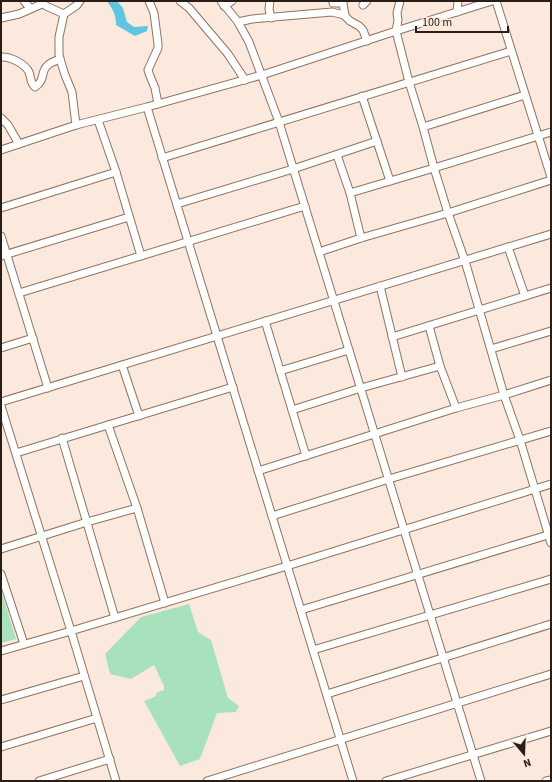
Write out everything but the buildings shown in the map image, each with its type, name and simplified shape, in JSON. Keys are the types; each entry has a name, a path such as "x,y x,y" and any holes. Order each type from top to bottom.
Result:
{"street":[{"path":"24,1 30,8"},
{"path":"76,125 72,92 60,59 59,37 64,14 80,1"},
{"path":"149,1 155,16 158,48 148,70 155,88 158,104"},
{"path":"180,1 189,8 228,54 245,80"},
{"path":"232,1 223,3 238,22 249,42 279,122 481,781"},
{"path":"270,1 269,8 271,18"},
{"path":"400,1 396,31 409,82 448,213 465,260 504,395 550,534 551,543"},
{"path":"457,1 457,12"},
{"path":"1,150 76,125 147,108 262,75 492,1"},
{"path":"496,1 551,177"},
{"path":"1,18 19,14 41,2 51,9 64,14"},
{"path":"333,3 343,3 345,16"},
{"path":"238,22 245,20 330,12 344,15 350,22 361,28 367,41"},
{"path":"162,158 511,51"},
{"path":"1,57 10,58 24,67 35,87 41,82 46,66 60,59"},
{"path":"423,127 525,95"},
{"path":"362,96 390,181"},
{"path":"147,108 353,781"},
{"path":"1,118 8,125 19,144"},
{"path":"98,120 116,172 141,256"},
{"path":"350,193 551,132"},
{"path":"177,204 293,169 377,141"},
{"path":"336,155 350,193 361,238"},
{"path":"1,208 116,172"},
{"path":"319,252 551,180"},
{"path":"19,293 305,206"},
{"path":"4,255 129,217"},
{"path":"1,402 551,234"},
{"path":"1,236 4,255 19,293 48,388"},
{"path":"508,247 525,296"},
{"path":"380,286 402,377"},
{"path":"392,337 551,288"},
{"path":"265,321 306,456"},
{"path":"429,326 440,366 456,408"},
{"path":"491,349 551,331"},
{"path":"1,348 33,338"},
{"path":"280,372 349,350"},
{"path":"122,365 139,416"},
{"path":"292,410 361,388 440,366"},
{"path":"258,471 456,408 551,380"},
{"path":"16,453 233,388"},
{"path":"1,406 116,781"},
{"path":"108,425 137,508 165,603"},
{"path":"272,516 551,431"},
{"path":"62,438 115,618"},
{"path":"1,651 288,566 551,484"},
{"path":"1,549 137,508"},
{"path":"301,610 550,534"},
{"path":"1,574 24,644"},
{"path":"313,650 551,579"},
{"path":"327,694 551,624"},
{"path":"207,781 551,674"},
{"path":"1,700 84,676"},
{"path":"1,747 97,718"},
{"path":"386,781 551,731"},
{"path":"39,781 110,759"},
{"path":"231,773 234,781"},
{"path":"546,781 551,780"}],"green space":[{"path":"1,590 16,639 1,643"},
{"path":"189,604 198,632 211,640 228,698 239,706 236,712 217,713 200,759 180,766 144,701 156,696 156,693 164,690 164,686 154,665 131,679 110,674 105,654 141,617"}],"water":[{"path":"107,1 117,1 123,8 127,22 134,27 148,26 147,31 135,36 116,25 114,12"}]}
